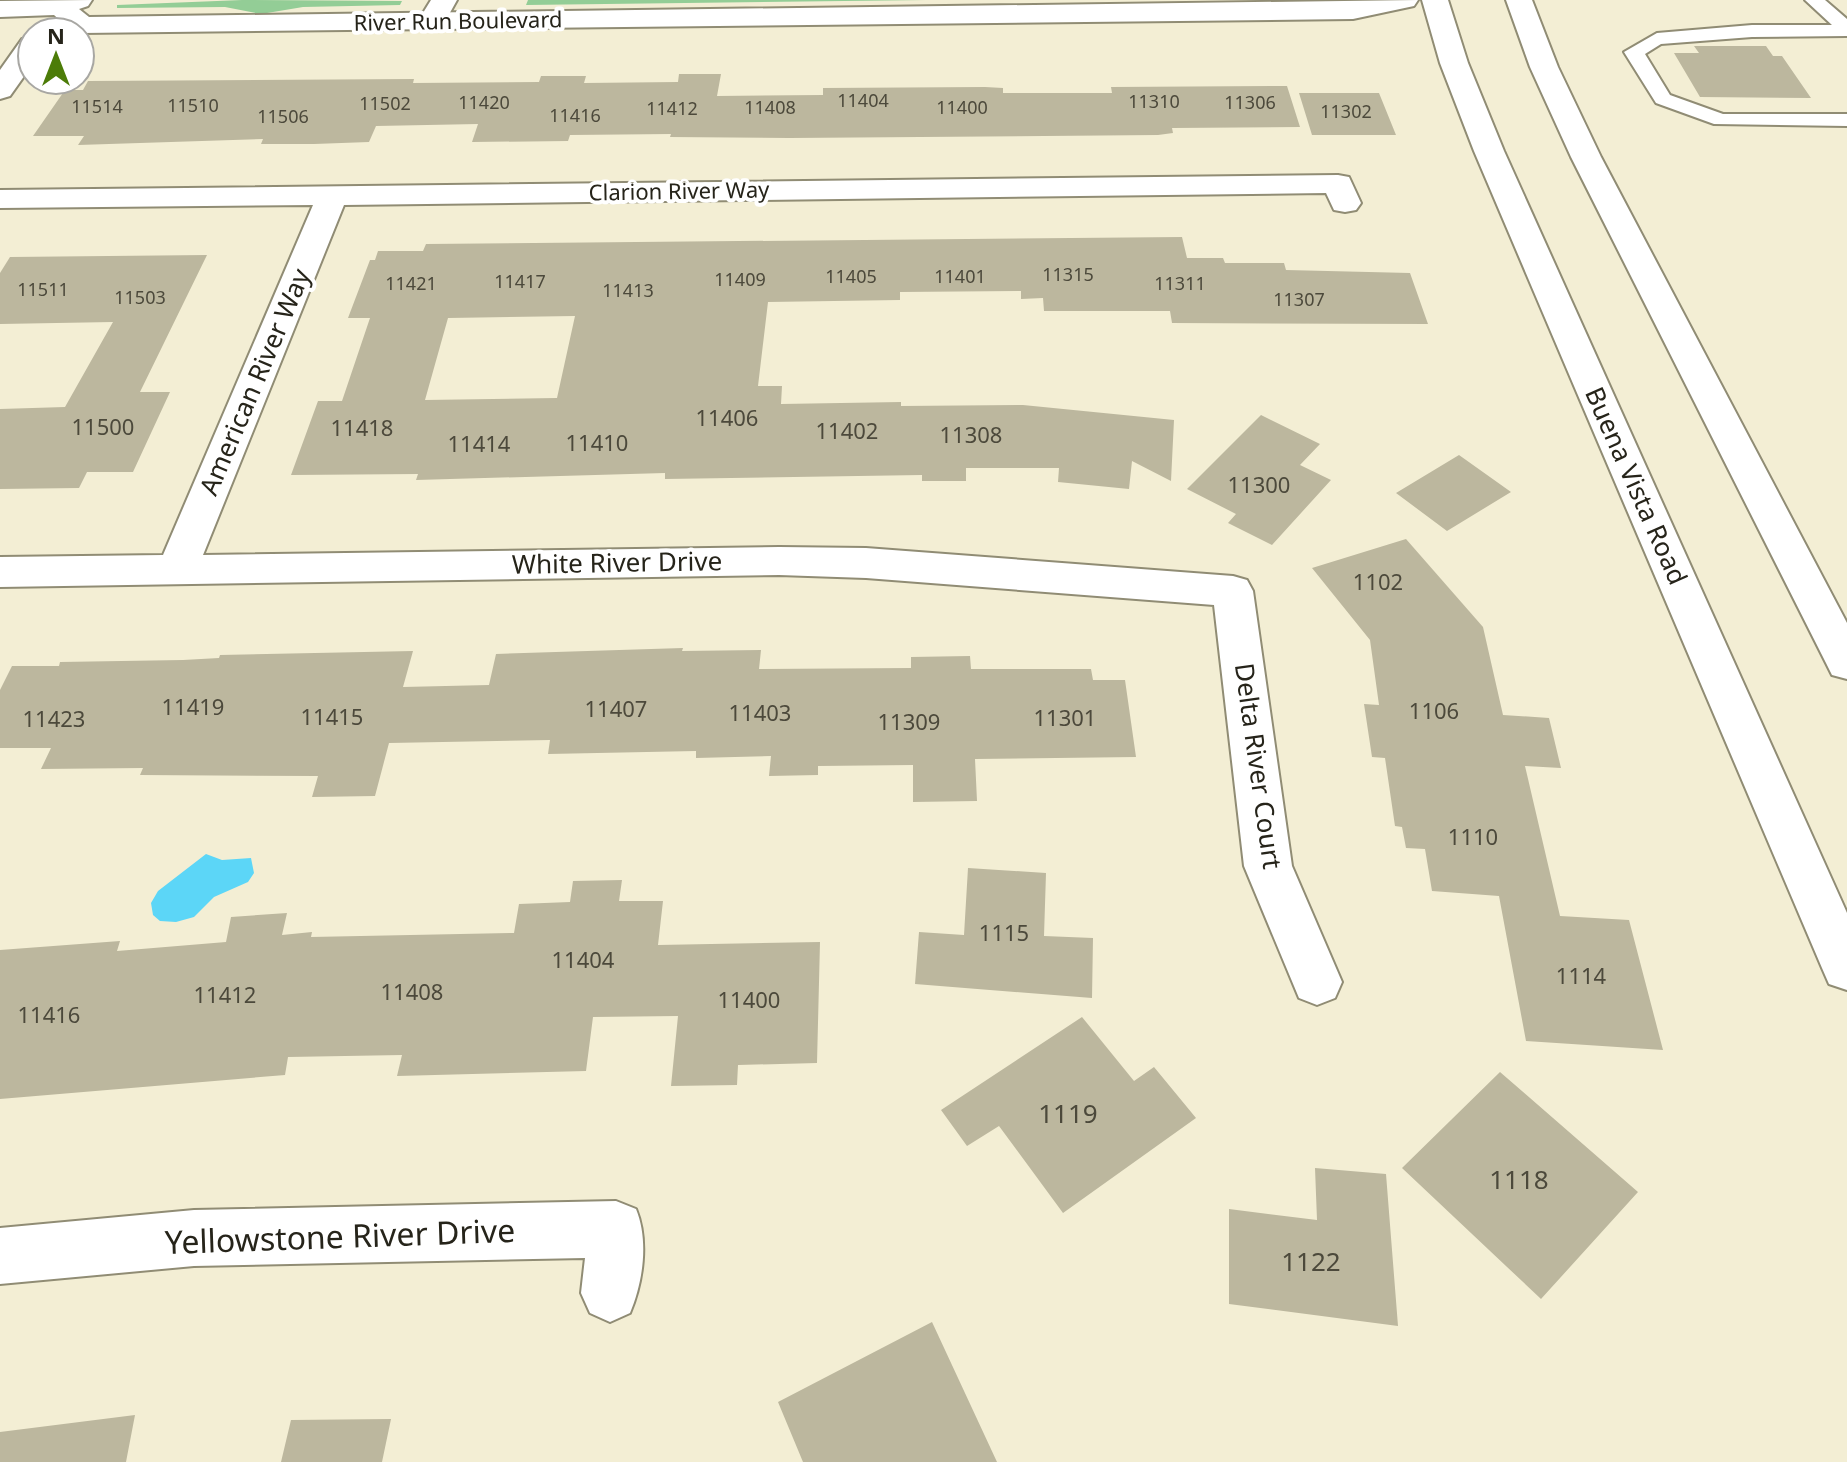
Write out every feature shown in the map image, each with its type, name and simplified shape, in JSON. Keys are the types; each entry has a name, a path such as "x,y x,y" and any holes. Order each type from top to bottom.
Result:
{"street":[{"name":"River Run Boulevard","path":"0,9 70,3 82,25 438,11 956,8 1353,11 1405,0"},
{"name":"Buena Vista Road","path":"1435,0 1454,63 1489,151 1847,968"},
{"path":"1519,0 1544,67 1586,157 1847,663"},
{"path":"0,90 16,68"},
{"name":"Clarion River Way","path":"0,199 1338,184 1345,203"},
{"name":"American River Way","path":"177,569 333,194"},
{"name":"White River Drive","path":"0,572 779,561 866,563 1233,591"},
{"name":"Delta River Court","path":"1233,591 1268,866 1317,982"},
{"name":"Yellowstone River Drive","path":"0,1256 194,1238 616,1229 610,1293"}],"lane":[{"path":"1814,0 1847,29"},
{"path":"1847,29 1752,31 1657,39 1634,52 1663,99 1721,120 1847,120"}],"green space":[{"path":"242,0 402,1 400,5 303,7 261,14 225,7 117,8 117,5"},
{"path":"528,0 926,0 526,5"}],"water":[{"path":"206,854 222,860 251,858 254,873 248,882 214,897 194,917 176,922 160,921 153,915 151,903 158,891"}],"building":[{"path":"1694,46 1766,46 1773,56 1782,56 1811,98 1700,97 1674,53 1699,53"},
{"path":"679,74 721,74 717,96 823,95 823,88 985,87 1003,88 1003,93 1112,93 1111,87 1287,86 1300,127 1172,128 1173,133 1158,135 789,138 570,135 568,141 472,142 478,124 376,126 369,142 314,144 261,144 263,139 78,145 84,136 33,136 61,96 96,96 96,81 414,79 413,83 539,82 541,76 586,76 584,83 678,82"},
{"path":"1299,93 1379,93 1396,135 1312,135"},
{"path":"1182,237 1187,258 1223,258 1225,263 1284,263 1286,270 1410,273 1428,324 1172,323 1170,311 1044,311 1043,298 1021,299 1021,291 900,292 900,300 768,302 758,386 782,386 781,404 901,402 901,406 1023,405 1174,420 1171,481 1132,461 1129,489 1058,482 1059,468 966,468 966,481 922,481 922,475 665,479 665,473 416,480 418,474 291,475 318,401 342,401 370,318 348,318 370,260 375,260 378,251 423,251 426,244","holes":["575,316 557,398 425,400 448,318"]},
{"path":"207,255 140,392 170,392 133,472 87,472 79,488 0,489 0,409 65,407 113,322 0,324 0,273 10,257"},
{"path":"1261,415 1320,444 1300,465 1331,480 1272,545 1228,523 1236,514 1187,489"},
{"path":"1459,455 1511,492 1447,531 1396,493"},
{"path":"1406,539 1483,627 1503,715 1549,718 1561,768 1525,766 1560,916 1629,920 1663,1050 1526,1041 1499,896 1432,891 1425,849 1406,848 1402,827 1395,826 1385,758 1372,757 1364,704 1379,705 1370,640 1312,568"},
{"path":"683,648 682,651 761,650 759,669 911,668 911,657 970,656 971,669 1091,669 1093,680 1125,680 1136,757 975,759 977,801 913,802 913,765 818,766 818,775 769,776 771,756 696,758 696,751 548,754 550,740 389,743 375,796 312,797 318,776 140,775 143,768 41,769 51,748 0,748 0,690 12,666 183,660 219,658 220,655 413,651 403,687 489,685 496,654"},
{"path":"968,868 1046,873 1044,936 1093,938 1092,998 915,984 919,932 964,935"},
{"path":"622,880 619,901 663,901 658,945 820,942 817,1063 738,1065 737,1085 671,1086 678,1016 593,1017 586,1071 397,1076 402,1055 288,1057 285,1075 0,1099 0,950 120,941 117,951 226,942 231,917 287,913 282,935 312,932 311,937 514,933 519,904 570,902 573,881"},
{"path":"1082,1017 1134,1081 1154,1067 1196,1118 1063,1213 999,1126 967,1146 941,1110"},
{"path":"1500,1072 1638,1192 1541,1299 1402,1168"},
{"path":"1315,1168 1386,1174 1398,1326 1229,1304 1229,1209 1317,1220"},
{"path":"932,1322 997,1462 803,1462 778,1402"},
{"path":"135,1415 126,1462 0,1462 0,1432"},
{"path":"391,1419 382,1462 281,1462 291,1420"}]}
